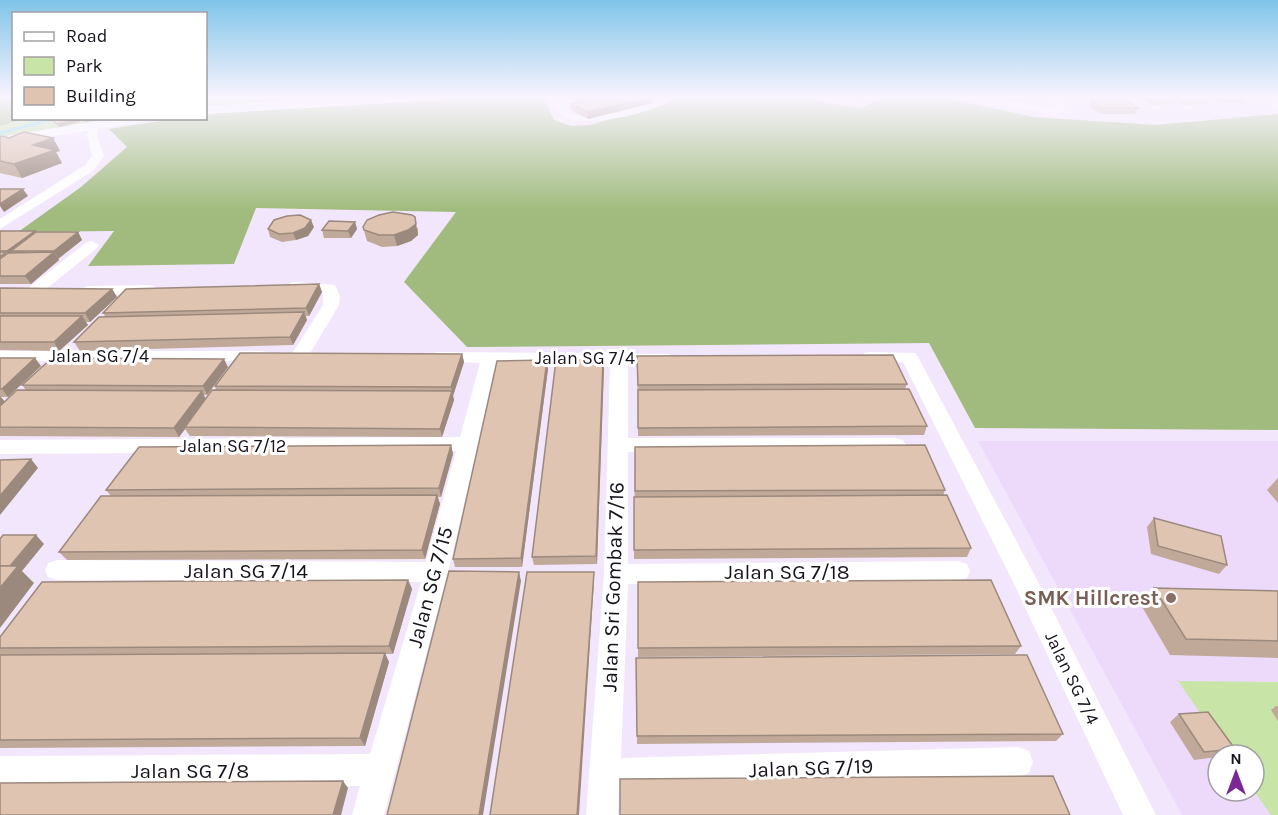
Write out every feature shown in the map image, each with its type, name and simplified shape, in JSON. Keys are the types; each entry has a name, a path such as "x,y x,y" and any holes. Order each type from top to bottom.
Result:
{"street":[{"path":"0,141 37,135"},
{"path":"0,225 88,168 98,156 93,135"},
{"path":"30,193 50,193"},
{"path":"92,245 29,291 168,290"},
{"path":"275,287 331,290 331,305 300,356"},
{"name":"Jalan SG 7/4","path":"0,356 324,356"},
{"name":"Jalan SG 7/4","path":"419,357 677,358"},
{"name":"Jalan SG 7/4","path":"851,357 909,357 1025,581 1140,815"},
{"name":"Jalan SG 7/15","path":"368,815 436,572 466,444 490,358"},
{"name":"Jalan Sri Gombak 7/16","path":"602,815 616,574 618,358"},
{"name":"Jalan SG 7/12","path":"0,447 466,444"},
{"path":"618,445 896,445"},
{"name":"Jalan SG 7/14","path":"57,570 436,572"},
{"name":"Jalan SG 7/18","path":"616,574 958,571"},
{"name":"Jalan SG 7/19","path":"604,774 1018,762"},
{"name":"Jalan SG 7/8","path":"0,772 380,770"}],"shaded area":[{"name":"SMK Hillcrest","path":"978,441 1278,441 1278,815 1182,815"}],"green space":[{"path":"115,135 1278,135 1278,430 975,428 929,343 467,347 404,282 456,212 256,208 234,264 88,266 114,231 18,232 81,187 127,147"},
{"path":"1178,681 1278,682 1278,815 1271,815 1262,803 1266,803 1266,743 1221,743"}],"building":[{"path":"16,135 39,135 53,138 33,145 55,150 14,164 0,161 0,137 9,138"},
{"path":"0,189 23,189 0,204"},
{"path":"393,212 412,215 415,217 416,224 394,235 379,235 364,230 363,227 367,220"},
{"path":"300,215 311,220 305,228 293,233 279,234 268,229 274,220"},
{"path":"329,221 355,222 348,231 322,230"},
{"path":"0,231 35,231 7,251 0,251"},
{"path":"36,232 78,232 54,251 11,251"},
{"path":"54,252 25,276 0,276 0,259 8,253"},
{"path":"319,284 306,308 103,313 126,289"},
{"path":"0,288 112,289 85,313 0,313"},
{"path":"304,312 290,337 74,342 99,317"},
{"path":"0,316 82,316 54,342 0,342"},
{"path":"240,353 462,354 451,387 215,386"},
{"path":"893,355 907,384 638,385 637,356"},
{"path":"0,358 35,358 0,389"},
{"path":"52,358 224,359 203,386 22,385"},
{"path":"547,360 521,558 453,559 497,361"},
{"path":"556,360 603,360 596,556 532,557"},
{"path":"909,389 927,426 638,428 638,390"},
{"path":"17,390 202,391 174,428 0,427 0,406"},
{"path":"212,390 452,391 440,429 185,427"},
{"path":"451,445 439,488 106,490 139,447"},
{"path":"925,445 945,490 635,491 635,447"},
{"path":"31,459 0,496 0,460"},
{"path":"437,495 422,550 59,552 101,496"},
{"path":"947,495 971,548 634,550 634,497"},
{"path":"1154,518 1221,536 1227,565 1158,546"},
{"path":"3,535 36,535 10,566 0,566 0,539"},
{"path":"0,566 18,566 0,588"},
{"path":"449,571 519,572 479,815 387,815"},
{"path":"527,572 594,572 577,815 490,815"},
{"path":"408,580 389,646 0,648 0,637 42,582"},
{"path":"991,580 1021,646 638,648 638,582"},
{"path":"1154,588 1278,591 1278,641 1186,639"},
{"path":"385,653 360,738 0,740 0,655"},
{"path":"1027,655 1063,734 637,736 636,658"},
{"path":"1208,712 1231,743 1206,743 1206,752 1204,752 1179,714"},
{"path":"1053,776 1070,815 620,815 620,779"},
{"path":"343,781 333,815 0,815 0,783"}],"place":[{"name":"SMK Hillcrest","path":"1171,598"}]}
